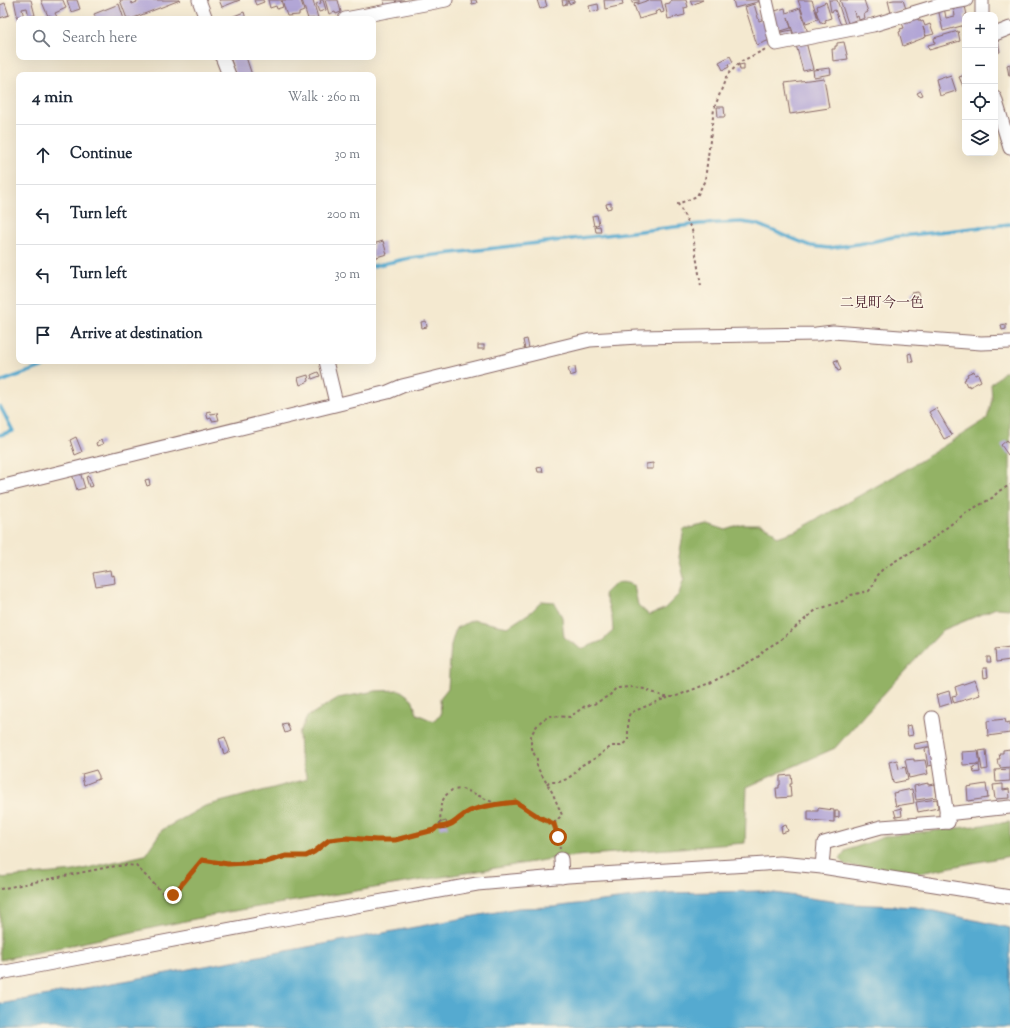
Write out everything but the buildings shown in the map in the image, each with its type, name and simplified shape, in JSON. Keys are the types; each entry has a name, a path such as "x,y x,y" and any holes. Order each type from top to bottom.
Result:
{"street":[{"path":"199,0 205,16"},
{"path":"361,16 446,0"},
{"path":"766,0 776,44 873,24 943,4 966,0"},
{"path":"982,0 982,12"},
{"path":"998,33 1010,28"},
{"path":"223,60 229,72"},
{"path":"998,108 1010,148"},
{"path":"0,487 388,392 402,386 590,340 638,336 816,334 833,332 981,343 1010,342"},
{"path":"327,364 336,404"},
{"path":"932,718 948,822"},
{"path":"948,822 946,814 1010,807"},
{"path":"822,867 824,843 881,827 948,822"},
{"path":"561,859 562,877"},
{"path":"0,973 273,920 477,884 562,877 780,863 822,867 1010,897"}],"path":[{"path":"701,286 692,230 678,204 697,196 705,180 714,109 727,75 742,61 776,44"},
{"path":"547,784 549,782 559,782 567,779 575,773 580,766 596,758 612,746 621,746 628,740 628,718 630,713 712,682 758,657 764,650 779,641 816,610 843,600 851,595 869,591 874,584 877,575 883,569 924,545 967,512 992,498 999,491 1010,485"},
{"path":"554,824 562,815 547,784 537,768 537,759 531,744 531,735 542,720 551,716 570,716 585,706 594,704 610,695 616,688 634,687 644,689 664,697 674,697"},
{"path":"0,889 109,867 127,865 136,866 164,894 173,895 202,860 228,864 266,862 286,856 306,856 314,852 329,840 347,838 395,840 434,830 440,823 441,804 445,796 452,790 462,789 496,804"},
{"path":"437,827 444,827 454,824 469,812 496,804 516,802 539,817 554,824 558,837 561,859"}],"green space":[{"path":"1010,371 1010,609 996,608 943,630 835,748 747,787 745,843 563,857 228,912 0,960 0,878 74,871 145,855 162,830 205,806 307,779 300,755 299,734 307,717 338,698 375,691 400,690 412,699 417,714 433,721 441,715 440,698 448,688 451,645 456,628 473,620 508,627 531,612 542,601 554,602 562,617 564,637 581,649 602,641 613,631 612,617 604,594 617,583 624,582 634,586 638,605 649,615 664,609 679,594 684,578 679,557 684,529 708,524 726,530 742,525 760,525 772,530 777,537 798,530 907,469 987,419 992,399 991,384 1004,372"},
{"path":"1010,822 1010,856 907,875 846,865 840,859 845,851 887,836"}],"water":[{"path":"760,891 852,904 916,907 1010,928 1010,1028 0,1028 0,1004 518,908 553,907 666,893"}],"waterway":[{"path":"376,265 410,258 700,224 741,222 756,224 811,246 829,248 871,242 893,237 1010,224"},
{"path":"0,382 50,364"},
{"path":"0,406 13,431 0,435"}],"district":[{"name":"二見町今一色","path":"882,302"}],"route":[{"path":"173,895 202,860 228,864 247,864 266,862 286,856 306,856 314,852 329,840 356,838 395,840 434,830 437,827 444,827 454,824 469,812 496,804 516,802 539,817 554,824 558,837"}]}
